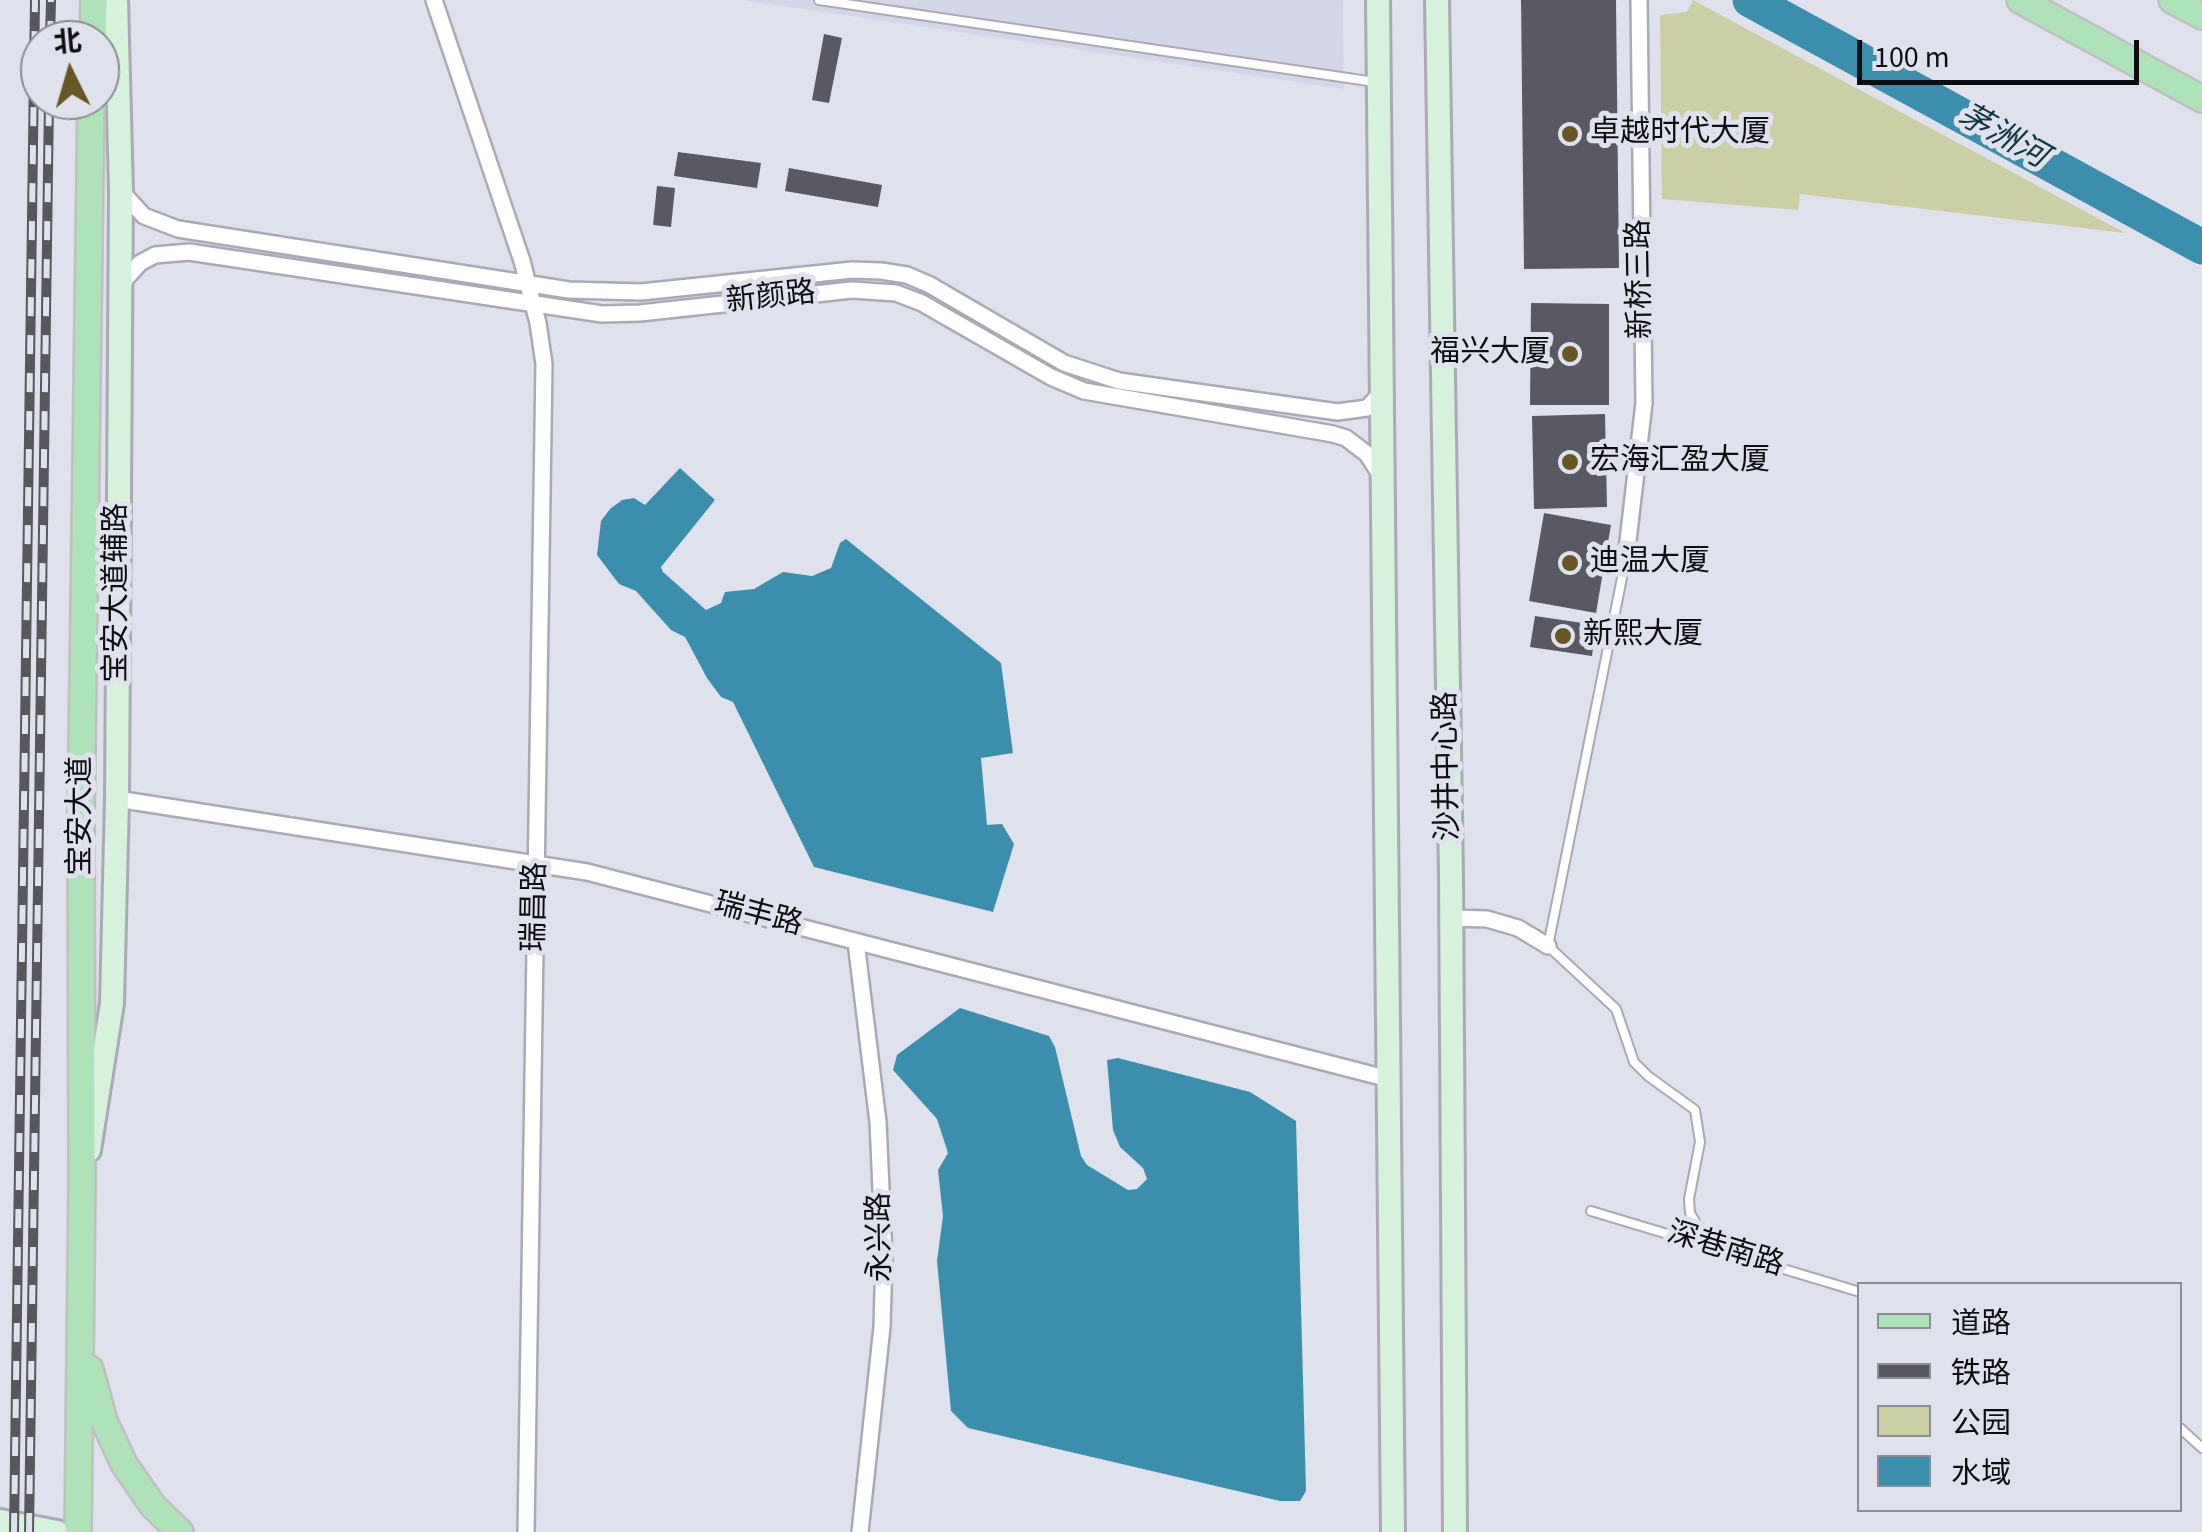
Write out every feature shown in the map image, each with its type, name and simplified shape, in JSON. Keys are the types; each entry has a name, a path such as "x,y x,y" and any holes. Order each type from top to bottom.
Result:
{"main road":[{"path":"2020,0 2202,99"},
{"path":"2172,0 2202,16"},
{"name":"宝安大道","path":"78,1532 90,120"},
{"path":"81,1321 92,1384 104,1421 141,1490 180,1532"}],"street":[{"name":"宝安大道辅路","path":"82,1183 102,1082 112,1003 121,190 116,0"},
{"name":"瑞昌路","path":"434,0 528,284 544,364 526,1532"},
{"name":"沙井中心路","path":"1378,0 1394,1532"},
{"name":"沙井中心路","path":"1437,0 1456,1532"},
{"name":"新桥三路","path":"1626,558 1644,403 1639,0"},
{"name":"新颜路","path":"121,190 144,216 178,229 602,293 852,270 907,275 930,284 1064,362 1119,381 1338,412 1374,404 1382,389"},
{"name":"新颜路","path":"120,285 140,263 155,255 189,252 534,305 621,314 852,290 896,293 922,303 1051,377 1084,391 1346,438 1375,464 1383,488"},
{"name":"瑞丰路","path":"117,799 587,872 1389,1079"},
{"path":"1451,918 1488,919 1518,928 1548,946"},
{"name":"永兴路","path":"856,942 878,1122 884,1256 882,1327 860,1532"},
{"path":"0,1521 57,1532"}],"lane":[{"path":"819,0 1379,82"},
{"path":"1626,558 1548,946 1616,1009 1634,1062 1695,1110 1700,1142 1689,1198 1690,1214 1726,1251"},
{"name":"深巷南路","path":"1591,1211 1857,1291"},
{"path":"2182,1430 2202,1448"}],"shaded area":[{"path":"742,0 1343,0 1344,89"}],"green space":[{"path":"1693,0 2125,233 1800,194 1798,210 1662,199 1660,15 1687,12"}],"water":[{"path":"680,468 715,500 661,567 706,610 721,603 725,592 754,589 783,572 812,576 831,568 840,543 846,539 1001,663 1013,753 981,758 987,825 1002,824 1014,844 993,912 814,867 733,702 721,697 685,637 671,630 636,591 619,584 597,555 601,521 610,509 622,500 634,498 645,505"},
{"path":"960,1008 1049,1036 1081,1156 1087,1165 1128,1190 1137,1189 1147,1179 1143,1168 1120,1147 1113,1130 1107,1060 1118,1058 1250,1092 1296,1121 1306,1491 1300,1501 1280,1501 968,1428 951,1411 937,1261 943,1216 938,1170 948,1153 937,1119 893,1070 897,1055"}],"building":[{"name":"卓越时代大厦","path":"1521,0 1616,0 1619,268 1524,269"},
{"path":"824,34 842,38 829,103 812,100"},
{"path":"678,152 761,163 757,188 674,176"},
{"path":"789,168 882,185 878,207 785,191"},
{"path":"657,186 675,188 671,227 653,225"},
{"name":"福兴大厦","path":"1531,303 1609,304 1609,405 1530,405"},
{"name":"宏海汇盈大厦","path":"1605,414 1607,507 1534,509 1532,416"},
{"name":"迪温大厦","path":"1544,513 1611,525 1596,613 1529,601"},
{"name":"新熙大厦","path":"1535,616 1596,625 1592,656 1530,647"}],"waterway":[{"name":"茅洲河","path":"1750,0 2202,247"}],"railway":[{"path":"14,1532 35,0"},
{"path":"50,20 51,0"},
{"path":"29,1532 49,120"}],"place":[{"name":"卓越时代大厦","path":"1570,134"},
{"name":"福兴大厦","path":"1570,354"},
{"name":"宏海汇盈大厦","path":"1570,462"},
{"name":"迪温大厦","path":"1570,563"},
{"name":"新熙大厦","path":"1563,636"}]}
